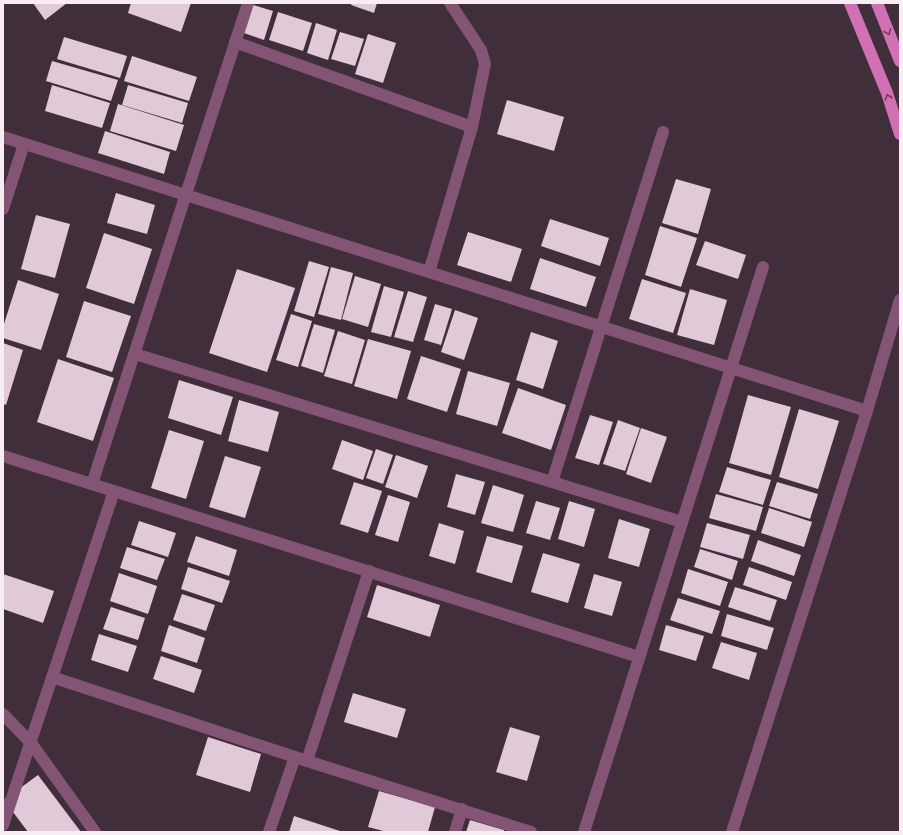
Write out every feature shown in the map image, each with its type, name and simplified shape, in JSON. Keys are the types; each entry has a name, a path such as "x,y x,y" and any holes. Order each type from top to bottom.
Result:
{"main road":[{"path":"850,3 887,93 900,134"},
{"path":"877,3 900,61"}],"street":[{"path":"92,484 248,3"},
{"path":"429,272 472,127 486,64 481,50 450,3"},
{"path":"236,42 472,127"},
{"path":"552,482 663,132"},
{"path":"3,137 731,367 867,412"},
{"path":"3,209 24,144"},
{"path":"584,832 763,267"},
{"path":"732,832 867,412 900,300"},
{"path":"135,354 682,522"},
{"path":"3,456 639,657"},
{"path":"3,825 114,491"},
{"path":"269,832 301,759 369,571"},
{"path":"52,676 301,759 531,832"},
{"path":"3,714 31,743 95,832"},
{"path":"455,832 462,809"}],"building":[{"path":"33,3 67,3 45,20"},
{"path":"131,3 191,3 181,32 128,13"},
{"path":"352,3 377,3 374,13 351,5"},
{"path":"253,5 273,11 264,40 244,33"},
{"path":"278,12 312,23 303,51 269,40"},
{"path":"316,23 337,30 328,60 307,53"},
{"path":"340,32 364,39 355,66 331,59"},
{"path":"368,34 396,43 383,83 355,74"},
{"path":"64,37 127,56 120,78 57,59"},
{"path":"132,56 197,77 189,101 124,81"},
{"path":"52,61 118,80 111,101 46,81"},
{"path":"52,85 110,103 102,128 45,111"},
{"path":"128,85 188,103 182,123 122,105"},
{"path":"507,100 564,117 554,151 497,134"},
{"path":"118,104 184,125 176,151 110,131"},
{"path":"105,131 170,152 164,174 98,153"},
{"path":"676,179 711,189 698,234 662,223"},
{"path":"116,193 155,205 147,234 107,223"},
{"path":"36,215 70,224 55,278 21,269"},
{"path":"550,219 609,238 600,266 541,246"},
{"path":"660,226 697,238 681,287 645,275"},
{"path":"468,232 522,249 511,282 457,265"},
{"path":"104,233 152,249 134,304 86,288"},
{"path":"705,241 746,255 738,279 696,265"},
{"path":"540,258 596,277 586,307 530,289"},
{"path":"309,261 329,267 314,317 294,311"},
{"path":"331,267 353,273 341,320 318,314"},
{"path":"237,269 295,288 267,372 209,353"},
{"path":"355,276 381,284 368,327 342,319"},
{"path":"642,279 686,293 673,333 629,319"},
{"path":"18,280 59,294 41,350 3,338 3,327"},
{"path":"384,286 404,292 391,337 371,332"},
{"path":"690,289 727,300 714,345 677,335"},
{"path":"408,291 427,297 413,342 394,337"},
{"path":"84,301 131,316 112,372 66,357"},
{"path":"435,304 452,309 441,345 424,340"},
{"path":"455,310 478,318 464,360 441,352"},
{"path":"291,314 312,321 298,367 276,360"},
{"path":"314,324 335,330 323,373 301,366"},
{"path":"338,331 365,340 352,384 324,376"},
{"path":"531,332 558,341 543,389 516,380"},
{"path":"368,339 411,351 397,399 354,386"},
{"path":"3,343 23,350 6,405 3,404"},
{"path":"421,356 461,369 447,412 407,399"},
{"path":"58,359 114,378 93,441 37,422"},
{"path":"468,371 510,383 497,426 456,414"},
{"path":"179,380 233,397 221,435 168,418"},
{"path":"518,388 566,405 551,450 502,433"},
{"path":"748,395 791,407 771,475 729,463"},
{"path":"239,400 279,412 268,452 228,441"},
{"path":"799,409 839,421 818,489 779,477"},
{"path":"590,415 613,422 599,465 575,458"},
{"path":"618,420 640,428 625,471 603,464"},
{"path":"641,428 667,437 651,483 626,474"},
{"path":"169,430 204,441 186,499 151,488"},
{"path":"342,440 373,451 363,480 332,469"},
{"path":"376,449 393,455 383,484 366,478"},
{"path":"396,455 428,466 417,498 385,487"},
{"path":"225,456 261,467 245,518 209,507"},
{"path":"727,467 771,480 763,505 719,492"},
{"path":"456,474 485,482 475,515 447,507"},
{"path":"354,482 382,491 368,533 340,524"},
{"path":"777,482 818,494 810,519 769,506"},
{"path":"493,485 524,495 513,532 481,523"},
{"path":"716,494 763,507 756,531 709,518"},
{"path":"388,495 410,502 398,542 375,535"},
{"path":"536,501 560,508 550,540 526,533"},
{"path":"569,501 595,509 584,547 558,539"},
{"path":"769,508 812,522 804,547 761,533"},
{"path":"619,519 650,529 639,567 608,558"},
{"path":"139,521 176,533 168,557 131,545"},
{"path":"439,523 464,531 455,564 429,556"},
{"path":"707,523 750,535 743,559 700,547"},
{"path":"196,536 237,550 229,576 187,562"},
{"path":"487,536 523,546 512,583 476,572"},
{"path":"758,540 801,555 794,576 751,561"},
{"path":"127,547 165,559 157,580 120,568"},
{"path":"700,549 738,561 732,580 694,567"},
{"path":"543,553 580,564 568,603 531,592"},
{"path":"188,567 230,581 222,603 181,589"},
{"path":"749,567 792,582 786,600 743,585"},
{"path":"688,569 728,582 720,606 681,593"},
{"path":"119,573 157,586 148,614 110,601"},
{"path":"3,574 54,591 43,623 3,609"},
{"path":"594,574 622,582 612,616 584,608"},
{"path":"377,585 440,605 430,637 367,617"},
{"path":"735,587 777,600 770,621 728,607"},
{"path":"182,594 215,605 206,631 173,620"},
{"path":"678,598 720,611 712,634 670,620"},
{"path":"111,607 145,618 138,640 103,629"},
{"path":"727,614 774,628 767,650 721,636"},
{"path":"169,625 205,638 197,663 161,651"},
{"path":"666,625 704,636 696,661 659,650"},
{"path":"99,634 137,646 128,672 91,660"},
{"path":"721,642 757,653 749,680 712,668"},
{"path":"161,656 202,670 194,693 153,679"},
{"path":"353,693 406,709 397,738 344,722"},
{"path":"510,727 540,736 527,781 496,772"},
{"path":"208,737 261,754 250,792 196,775"},
{"path":"38,775 81,832 28,832 4,800"},
{"path":"379,791 435,807 428,832 387,832 368,827"},
{"path":"294,816 343,832 289,832"},
{"path":"470,820 504,830 504,832 466,832"}]}
